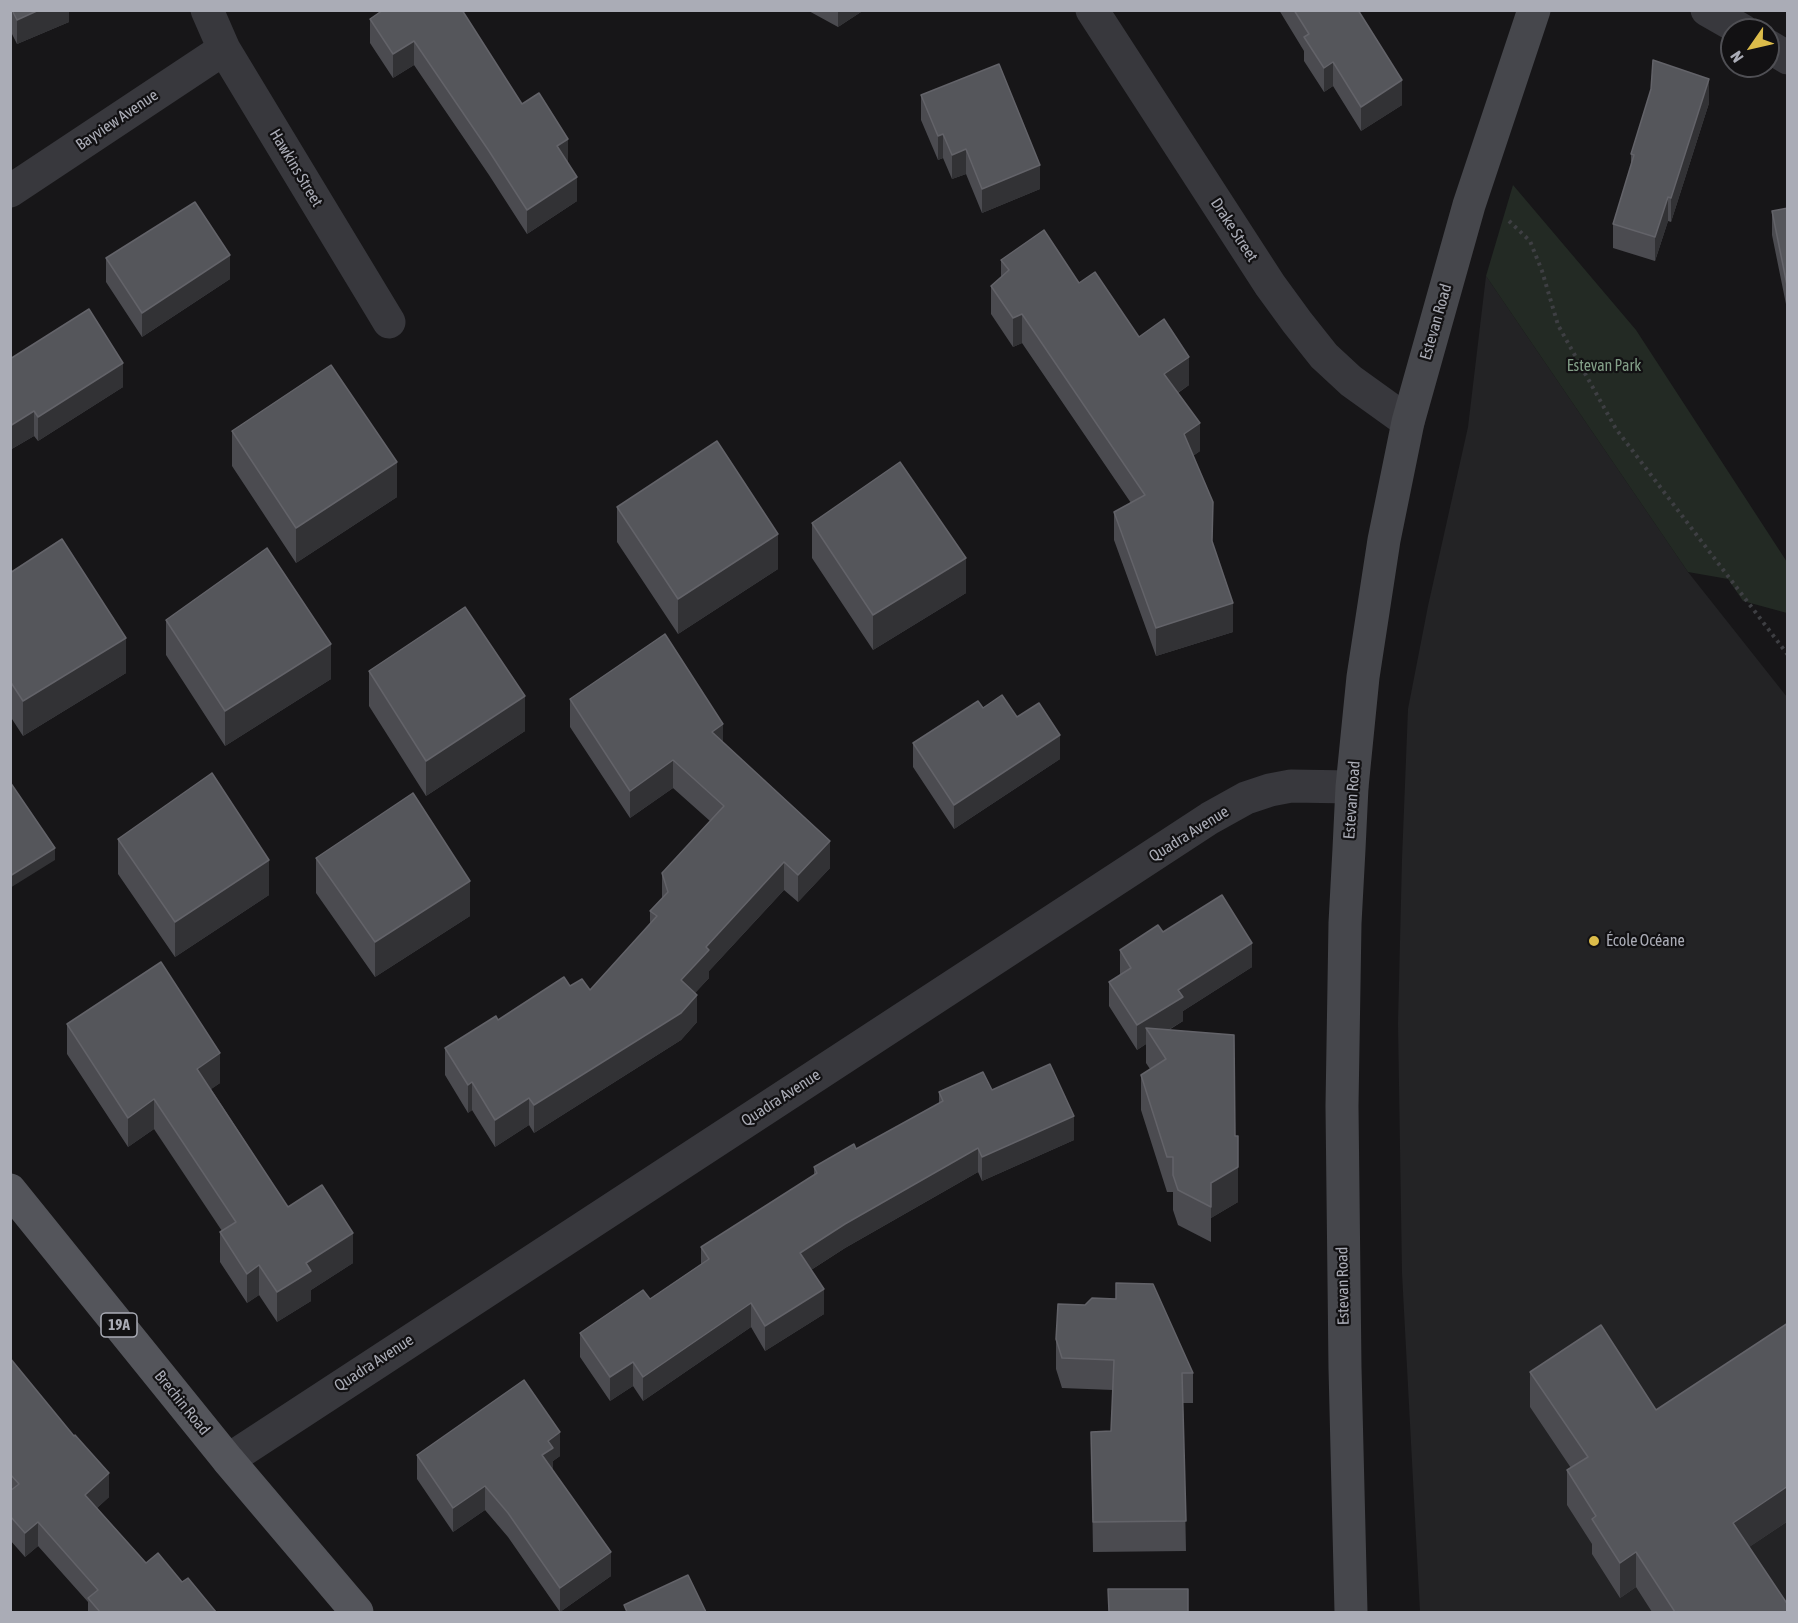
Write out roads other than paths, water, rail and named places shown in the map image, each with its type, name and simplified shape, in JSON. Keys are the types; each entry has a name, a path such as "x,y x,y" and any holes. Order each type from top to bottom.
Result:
{"main road":[{"name":"Brechin Road","path":"10,1190 228,1460 357,1612"}],"street":[{"name":"Hawkins Street","path":"207,10 224,49 389,322"},
{"name":"Drake Street","path":"1092,10 1270,285 1297,322 1324,356 1351,381 1408,422"},
{"name":"Estevan Road","path":"1352,1612 1341,1180 1345,923 1352,787 1363,677 1384,540 1408,422 1469,205 1534,10"},
{"path":"1707,10 1721,18"},
{"name":"Bayview Avenue","path":"10,190 224,49"},
{"name":"Quadra Avenue","path":"228,1460 1210,818 1246,798 1270,790 1291,786 1352,787"}],"place":[{"name":"École Océane","path":"1594,941"}],"park label":[{"name":"Estevan Park","path":"1604,366"}]}
